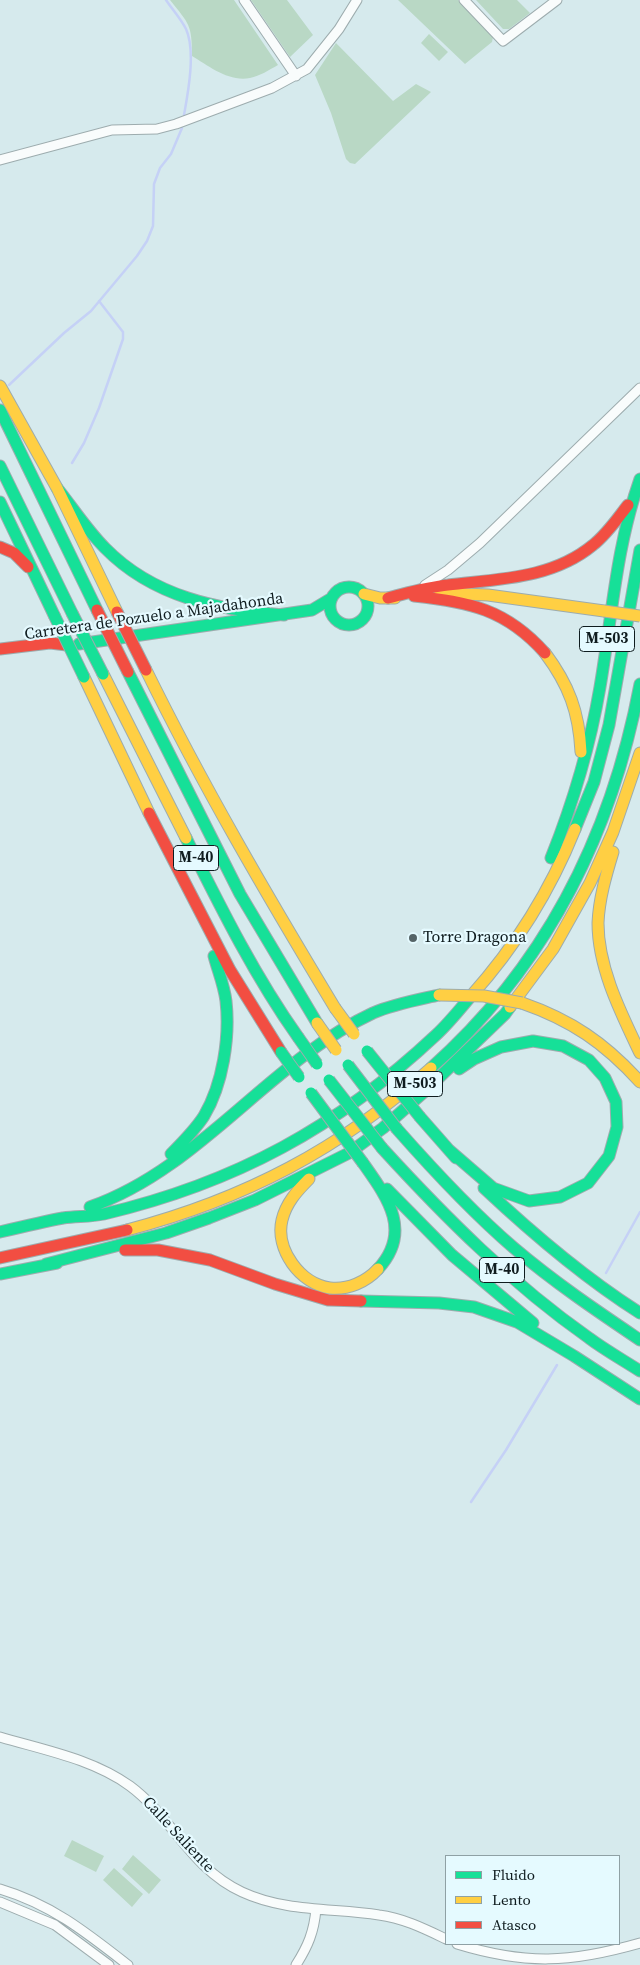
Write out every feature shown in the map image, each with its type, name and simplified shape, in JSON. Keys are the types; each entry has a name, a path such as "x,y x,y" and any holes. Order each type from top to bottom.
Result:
{"main road":[{"path":"0,386 57,488 182,743 260,884 335,1008 420,1117 468,1172 530,1231 614,1297 640,1313"},
{"name":"M-40","path":"0,410 97,610 240,894 317,1023 397,1129 431,1168 514,1248 601,1315 640,1340"},
{"name":"M-40","path":"0,466 222,910 281,1013 317,1064 382,1148 417,1187 500,1268 590,1340 640,1371"},
{"path":"638,484 620,517 607,533 587,551 570,562 524,576 455,584 412,595 380,605 366,614 359,622 348,625 342,624 333,616 330,604 332,598 341,589 347,588 359,590 364,594 388,598 412,595 452,593 476,594 640,616"},
{"name":"M-503","path":"456,1015 498,955 532,898 560,837 577,788 594,720 620,548 638,484"},
{"path":"57,488 106,549 136,574 167,592 202,604 247,613 284,615"},
{"path":"0,502 128,773 226,964 265,1029 363,1163 390,1204 396,1234 392,1253 378,1272 362,1283 343,1288 324,1287 303,1276 288,1260 281,1244 280,1226 285,1209 298,1188 325,1166"},
{"path":"0,547 14,553 34,573"},
{"name":"M-503","path":"0,1232 70,1217 93,1216 186,1191 239,1170 291,1145 337,1116 407,1063 456,1015 491,974 522,930 556,871 594,783 615,705 640,550"},
{"path":"364,594 368,607 366,614"},
{"name":"M-503","path":"412,595 458,601 492,612 511,623 532,639 548,657 563,679 576,713 581,748 577,788"},
{"name":"Carretera de Pozuelo a Majadahonda","path":"0,655 284,615 312,610 332,598"},
{"name":"Carretera de Pozuelo a Majadahonda","path":"312,610 333,616"},
{"path":"0,648 50,643 67,645"},
{"name":"M-503","path":"0,1258 123,1230 197,1209 236,1194 273,1177 334,1144 418,1081 460,1041 490,1008 539,945 572,886 589,852 613,791 631,729 640,684"},
{"name":"M-503","path":"639,758 632,790 610,861 600,903 599,933 605,966 615,996 640,1053"},
{"name":"M-503","path":"46,1264 166,1232 255,1200 349,1153 383,1128 425,1091 505,1014 553,949 590,883 613,832 639,758"},
{"path":"134,1188 181,1145 204,1115 217,1082 226,1039 226,1002 205,923"},
{"name":"M-503","path":"70,1217 134,1188 174,1163 320,1046 367,1016 394,1006 439,995 484,996 522,1003 549,1012 574,1024 598,1040 623,1062 640,1082"},
{"path":"425,1091 474,1059 500,1048 533,1041 563,1046 589,1060 604,1078 616,1102 617,1128 609,1156 588,1182 560,1198 529,1201 492,1188 449,1150"},
{"path":"363,1163 452,1255 574,1356"},
{"path":"0,1274 125,1250 158,1250 210,1260 275,1284 328,1300 439,1303 474,1306 518,1322 640,1399"}],"street":[{"path":"244,0 300,74"},
{"path":"0,160 85,139 112,130 157,129 256,95 300,74 336,33 357,0"},
{"path":"464,0 503,41 557,0"},
{"path":"412,595 469,553 640,388"},
{"name":"Calle Saliente","path":"0,1737 77,1760 112,1775 148,1802 194,1857 209,1871 234,1888 276,1905 394,1918 445,1939"},
{"path":"0,1889 52,1910 77,1926 128,1965"},
{"path":"0,1902 55,1925 109,1965"},
{"path":"296,1965 306,1949 314,1929 316,1910"},
{"path":"460,1945 495,1958 537,1965 568,1962 640,1943"}],"green space":[{"path":"170,0 234,0 278,65 257,76 242,79 226,75 192,56 188,25"},
{"path":"251,0 287,0 313,35 290,57"},
{"path":"398,0 458,0 493,37 492,42 465,64"},
{"path":"476,0 517,0 530,13 509,29 503,29"},
{"path":"429,34 448,52 439,61 421,43"},
{"path":"336,43 393,101 416,84 431,92 355,164 350,163 346,159 331,113 315,75"},
{"path":"72,1840 104,1856 96,1872 64,1856"},
{"path":"133,1855 161,1880 149,1894 122,1869"},
{"path":"114,1868 143,1894 132,1907 103,1880"}],"waterway":[{"path":"166,0 184,25 189,38 191,60 184,115"},
{"path":"9,385 64,333 91,311 137,256 147,241 153,226 154,184 160,168 171,154 182,128"},
{"path":"72,463 84,443 99,408 123,339 123,332 99,301"},
{"path":"606,1273 640,1212"},
{"path":"471,1502 506,1450 557,1365"}],"traffic: fast":[{"path":"0,410 97,610"},
{"path":"0,466 72,613"},
{"path":"551,858 567,816 586,753 600,687 625,530 640,479"},
{"path":"57,488 98,541 124,565 144,578 165,589 211,605 284,615"},
{"path":"0,502 54,615"},
{"path":"575,829 594,782 609,725 640,550"},
{"path":"349,587 362,593 368,606 362,619 349,625 336,619 330,606 336,593 349,587"},
{"path":"79,644 312,610 332,598"},
{"path":"72,613 103,674"},
{"path":"54,615 84,677"},
{"path":"128,672 240,894 317,1023"},
{"path":"431,1068 472,1028 508,986 540,941 568,894 592,844 612,793 628,739 640,684"},
{"path":"186,838 252,965 298,1037"},
{"path":"171,1154 193,1131 204,1116 216,1090 224,1060 227,1030 226,1001 214,956"},
{"path":"90,1207 130,1189 166,1167 201,1141 300,1058 335,1034 373,1013 406,1002 439,995"},
{"path":"0,1232 63,1218 104,1214 197,1186 241,1168 322,1124 361,1097 399,1068 441,1030 471,996"},
{"path":"46,1264 166,1233 209,1218 255,1200 349,1153 383,1128 425,1091 510,1007"},
{"path":"298,1037 317,1064"},
{"path":"449,1150 493,1188 529,1201 560,1197 588,1183 609,1156 617,1127 616,1102 605,1078 589,1060 563,1046 533,1041 501,1047 474,1059 459,1069"},
{"path":"367,1051 420,1117"},
{"path":"281,1052 299,1077"},
{"path":"348,1065 397,1129"},
{"path":"329,1080 382,1148"},
{"path":"311,1093 363,1163"},
{"path":"420,1117 456,1158"},
{"path":"397,1129 454,1191 514,1248 560,1284 640,1340"},
{"path":"382,1148 430,1199 506,1272 601,1347 640,1371"},
{"path":"363,1163 388,1201 393,1214 395,1228 394,1241 388,1255 378,1269"},
{"path":"484,1188 559,1254 598,1285 640,1313"},
{"path":"387,1189 452,1255 533,1323"},
{"path":"0,1274 57,1263"},
{"path":"361,1301 439,1303 474,1307 517,1322 640,1399"}],"traffic: slow":[{"path":"0,386 57,488 117,612"},
{"path":"440,593 488,595 604,611"},
{"path":"364,594 380,598 395,598"},
{"path":"604,611 640,616"},
{"path":"545,653 560,676 571,700 578,724 581,752"},
{"path":"146,670 190,756 237,841 335,1008"},
{"path":"103,674 186,838"},
{"path":"84,677 149,813"},
{"path":"510,1007 553,949 590,883 613,832 640,753"},
{"path":"471,996 502,958 530,917 555,874 575,829"},
{"path":"613,852 605,878 600,905 599,940 606,973 612,990 640,1053"},
{"path":"439,995 484,996 522,1003"},
{"path":"522,1003 556,1017 586,1034 614,1056 640,1082"},
{"path":"335,1008 354,1034"},
{"path":"317,1023 336,1050"},
{"path":"127,1230 211,1203 289,1168 326,1147 362,1123 431,1068"},
{"path":"309,1179 289,1203 282,1220 282,1242 292,1263 309,1280 330,1288 343,1288 356,1284 368,1278 378,1269"}],"traffic: jam":[{"path":"388,598 433,587 524,576 560,565 598,541 628,505"},
{"path":"0,547 14,553 28,567"},
{"path":"414,596 452,601 486,610 516,626 545,653"},
{"path":"97,610 128,672"},
{"path":"117,612 146,670"},
{"path":"0,649 50,643 67,645"},
{"path":"149,813 230,970 281,1052"},
{"path":"0,1258 127,1230"},
{"path":"125,1250 158,1250 210,1260 275,1284 328,1300 361,1301"}],"place":[{"name":"Torre Dragona","path":"413,938"}]}
